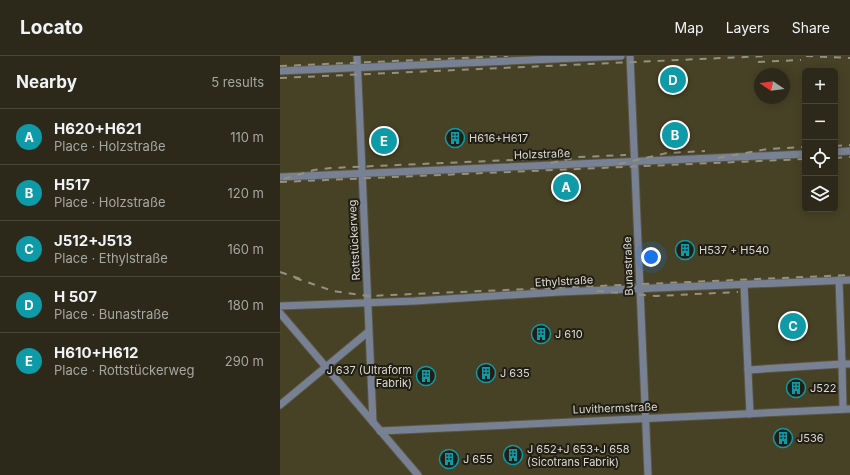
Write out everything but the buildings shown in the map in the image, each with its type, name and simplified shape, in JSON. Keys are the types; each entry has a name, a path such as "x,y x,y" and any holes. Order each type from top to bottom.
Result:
{"street":[{"name":"Rottstückerweg","path":"357,56 373,422"},
{"path":"280,71 357,69 621,56"},
{"name":"Bunastraße","path":"630,56 648,475"},
{"path":"838,152 850,151"},
{"name":"Holzstraße","path":"280,177 802,154"},
{"path":"839,280 842,364 847,409"},
{"name":"Ethylstraße","path":"280,306 640,288 850,280"},
{"path":"744,285 750,414"},
{"path":"280,313 418,475"},
{"path":"280,405 368,332"},
{"path":"748,370 850,364"},
{"name":"Luvithermstraße","path":"380,431 566,421 645,419 847,409"}],"shaded area":[{"path":"280,56 850,56 850,475 280,475"}],"railway":[{"path":"280,66 508,56"},
{"path":"280,78 767,56"},
{"path":"806,56 850,58"},
{"path":"758,62 801,60"},
{"path":"838,146 850,145"},
{"path":"718,158 767,149 802,147"},
{"path":"619,164 667,153 705,151"},
{"path":"551,163 579,157 626,155"},
{"path":"838,158 850,157"},
{"path":"284,179 314,170 331,168 556,158"},
{"path":"280,182 802,159"},
{"path":"280,272 301,279"},
{"path":"295,278 333,291 368,296 850,275"},
{"path":"597,291 656,296 738,292"}],"place":[{"name":"H 507","path":"673,80"},
{"name":"H517","path":"675,135"},
{"name":"H616+H617","path":"455,138"},
{"name":"H610+H612","path":"384,141"},
{"name":"H620+H621","path":"566,187"},
{"name":"H537 + H540","path":"685,250"},
{"name":"J512+J513","path":"793,326"},
{"name":"J 610","path":"541,334"},
{"name":"J 635","path":"486,373"},
{"name":"J 637 (Ultraform Fabrik)","path":"426,376"},
{"name":"J522","path":"796,388"},
{"name":"J536","path":"783,438"},
{"name":"J 652+J 653+J 658 (Sicotrans Fabrik)","path":"513,455"},
{"name":"J 655","path":"449,459"}]}
